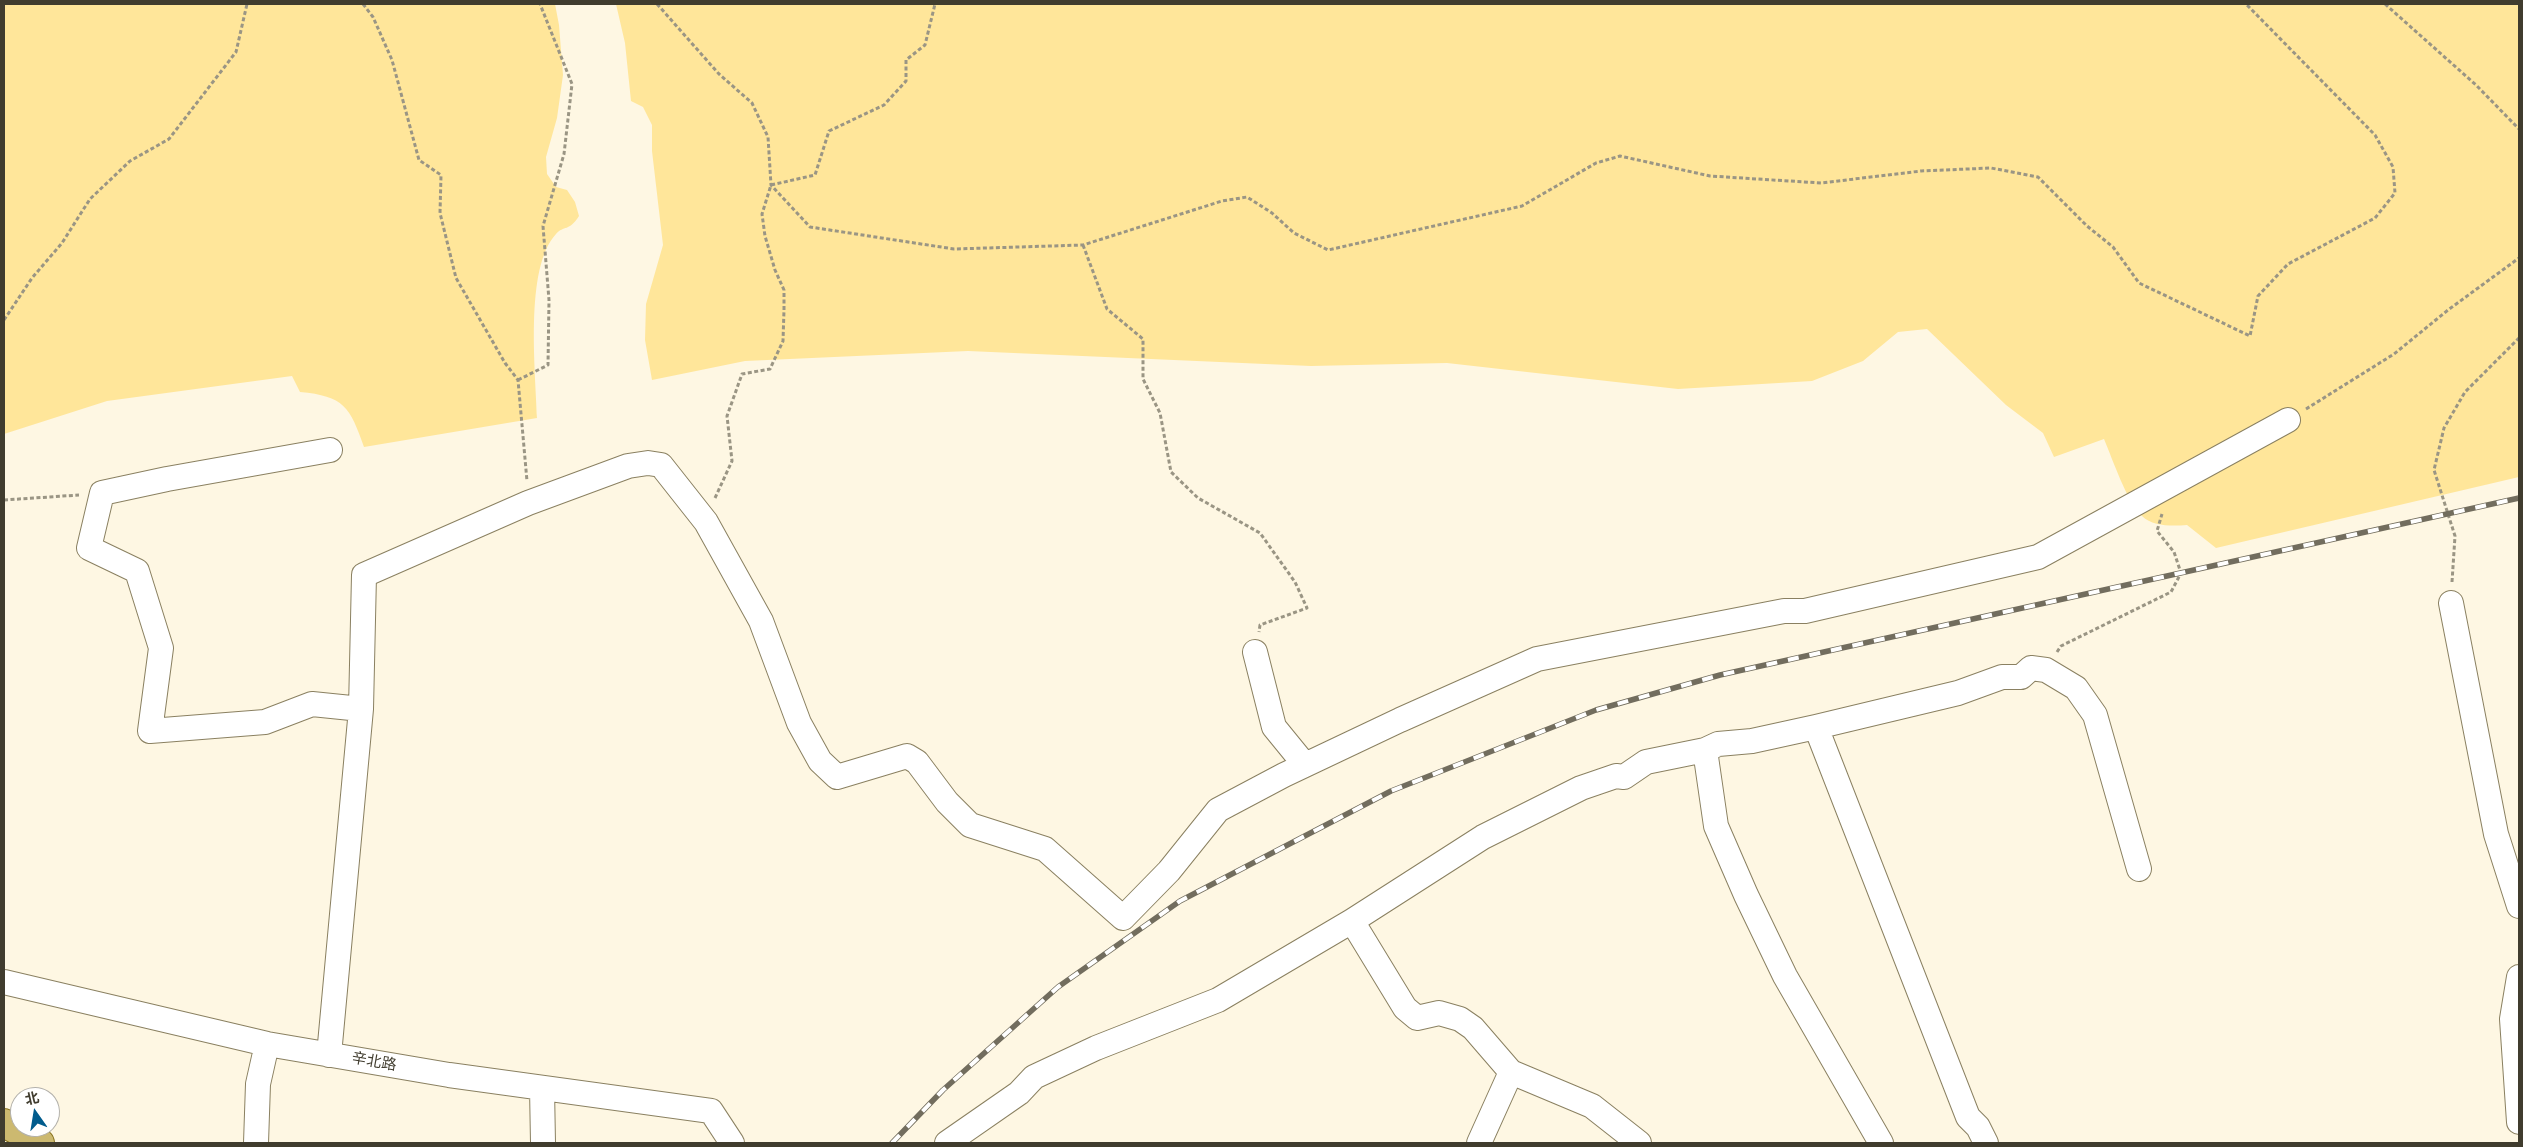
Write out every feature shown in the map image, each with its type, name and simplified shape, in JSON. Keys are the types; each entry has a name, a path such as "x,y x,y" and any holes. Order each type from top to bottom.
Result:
{"main road":[{"path":"4,1123 40,1143"}],"street":[{"path":"328,1055 361,710 364,575 528,503 628,466 648,462 661,465 712,533 761,622 799,723 820,761 837,776 907,756 917,762 947,802 970,824 1045,849 1123,918 1169,871 1218,810 1305,765 1400,720 1537,659 1784,610 1805,611 2038,557 2288,420"},
{"path":"330,450 167,479 102,493 89,548 138,571 161,648 150,731 265,722 312,704 361,710"},
{"path":"2451,603 2496,834 2519,906"},
{"path":"1255,652 1274,727 1305,765"},
{"path":"947,1143 1019,1093 1034,1077 1096,1048 1218,1000 1352,921 1483,837 1581,788 1616,776 1624,777 1646,762 1706,750 1718,744 1752,741 1816,727 1958,693 2002,677 2021,677 2032,668 2046,670 2076,688 2095,715 2139,869"},
{"path":"1816,727 1968,1117 1978,1127 1986,1143"},
{"path":"1706,750 1716,826 1746,895 1785,976 1881,1143"},
{"path":"1352,921 1405,1008 1417,1018 1439,1013 1460,1019 1473,1028 1511,1072 1592,1106 1639,1143"},
{"path":"2519,977 2512,1019 2519,1122"},
{"name":"辛北路","path":"4,982 268,1044 328,1055 542,1088 711,1111 732,1143"},
{"path":"256,1143 258,1084 268,1044"},
{"path":"1479,1143 1511,1072"},
{"path":"542,1088 543,1143"}],"path":[{"path":"4,320 32,278 62,243 90,199 130,161 169,139 236,52 247,4"},
{"path":"363,4 373,17 392,60 419,160 441,175 440,214 456,278 504,363 518,380 528,503"},
{"path":"518,380 548,365 549,300 543,226 564,154 572,84 540,4"},
{"path":"657,4 718,74 752,103 768,137 771,185 762,214 765,236 775,270 784,290 783,341 770,369 742,374 727,416 732,461 714,500 712,533"},
{"path":"771,185 815,175 829,131 884,105 906,81 906,60 925,45 935,4"},
{"path":"771,185 810,227 954,249 1083,245 1222,201 1246,197 1272,213 1294,233 1328,250 1522,206 1596,163 1620,156 1710,176 1822,183 1920,172 1991,168 2038,177 2087,226 2114,247 2139,283 2250,336 2258,296 2288,264 2375,218 2395,193 2393,167 2375,135 2246,4"},
{"path":"2385,4 2476,86 2519,129"},
{"path":"1083,245 1107,309 1143,339 1143,379 1160,413 1171,472 1198,498 1260,533 1295,582 1307,608 1260,625 1255,652"},
{"path":"2519,259 2519,264"},
{"path":"2288,420 2394,354 2448,310 2519,259"},
{"path":"2451,603 2455,536 2434,470 2444,428 2465,392 2519,338"},
{"path":"2046,670 2061,646 2170,592 2181,573 2174,552 2156,531 2172,483"},
{"path":"4,500 102,493"}],"shaded area":[{"path":"4,4 555,4 559,25 563,75 557,118 546,157 547,174 556,187 567,190 575,202 579,216 572,224 556,234 546,250 539,271 534,322 537,418 364,447 354,422 343,406 327,397 300,392 292,376 107,401 4,434"},
{"path":"616,4 2519,4 2519,477 2216,548 2187,525 2157,524 2142,516 2125,490 2104,439 2054,457 2043,433 2006,405 1927,329 1898,332 1863,361 1812,381 1678,389 1447,363 1311,366 968,351 745,361 652,380 645,340 646,304 663,245 652,151 652,125 643,107 631,101 625,43"}],"railway":[{"path":"892,1143 943,1090 1058,987 1180,901 1391,791 1596,710 1720,675 2519,498"}]}
